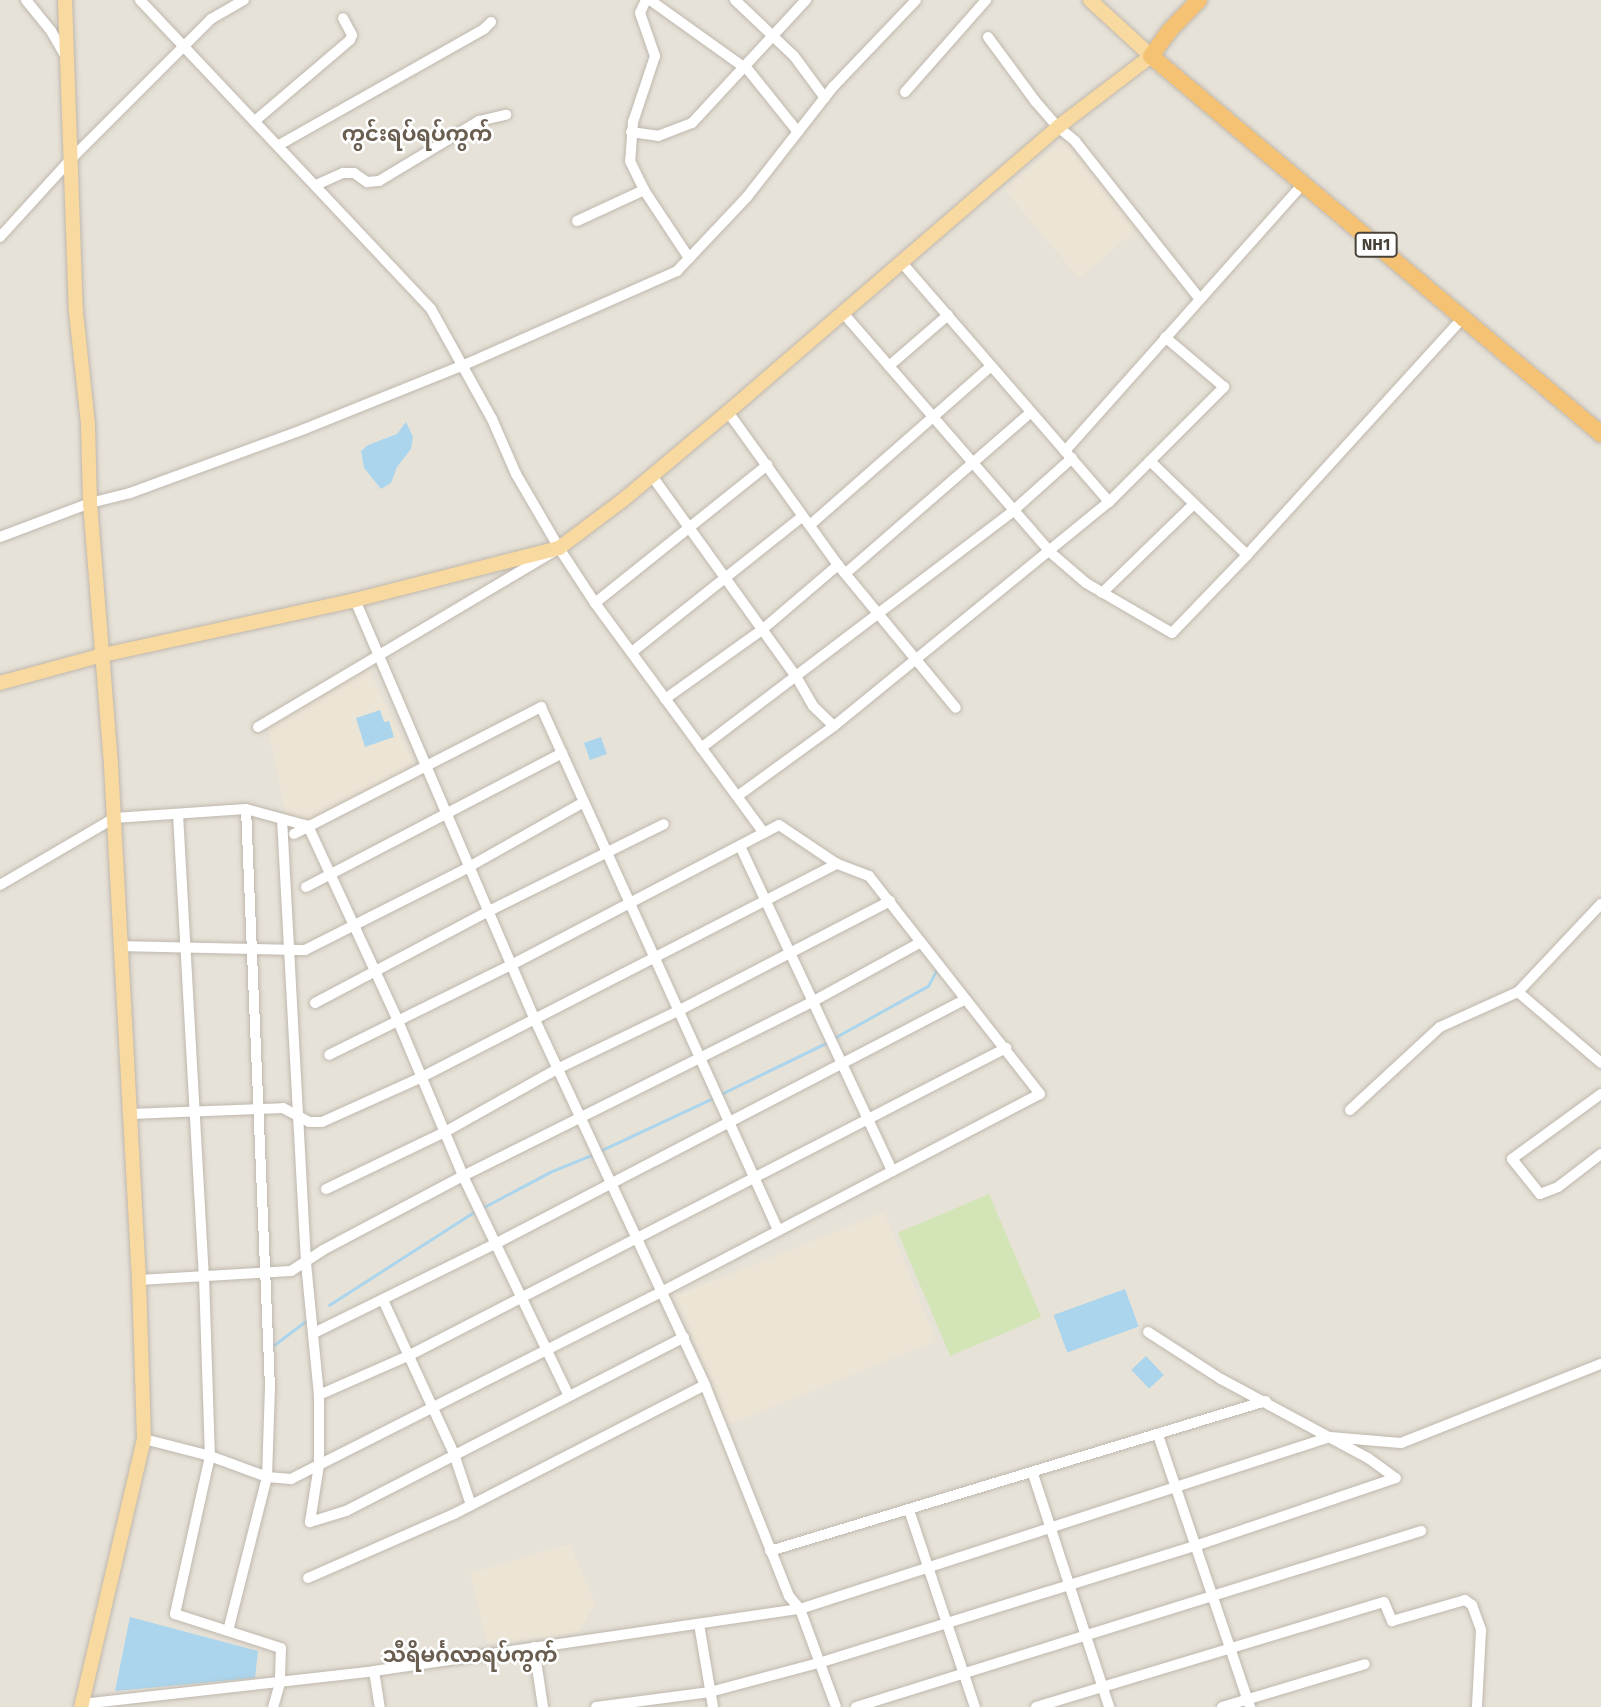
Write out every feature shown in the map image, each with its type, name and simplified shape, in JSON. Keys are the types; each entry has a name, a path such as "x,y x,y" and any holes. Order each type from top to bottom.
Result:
{"highway":[{"path":"1151,55 1170,30 1199,0"},
{"name":"NH1","path":"1151,55 1601,434"}],"main road":[{"path":"65,0 76,312 88,425 90,503 122,946 144,1439 81,1705"},
{"path":"0,682 103,655 355,600 559,548 652,476 728,412 903,264 1058,127 1151,55 1090,0"}],"street":[{"path":"26,0 51,31 65,55"},
{"path":"140,0 432,309 492,419 516,474 559,548 595,603 764,832"},
{"path":"0,237 72,158 211,19 244,0"},
{"path":"689,258 644,191 630,162 631,132 655,56 640,13 648,0 744,67 798,132"},
{"path":"735,0 794,56 825,98"},
{"path":"631,132 658,136 692,123 806,0"},
{"path":"0,537 90,503 186,473 464,365 677,271 747,197 825,98 916,0"},
{"path":"905,92 986,0"},
{"path":"256,120 350,40 352,35 344,18"},
{"path":"279,145 484,29 491,22"},
{"path":"988,37 1058,127 1075,141 1199,298"},
{"path":"628,92 640,98"},
{"path":"316,185 343,173 354,173 367,182 379,181 479,121 506,115"},
{"path":"701,748 797,678 1013,510 1068,455 1165,337 1303,184"},
{"path":"577,221 644,191"},
{"path":"903,264 1110,502"},
{"path":"844,314 1050,552 1086,583 1172,633 1247,555 1462,319"},
{"path":"889,366 948,315"},
{"path":"739,795 834,726 1110,502 1224,387 1165,337"},
{"path":"632,652 725,577 806,521 934,417 991,366"},
{"path":"728,412 842,569 915,662 956,708"},
{"path":"665,699 842,569 972,464 1031,412"},
{"path":"1150,461 1247,555"},
{"path":"595,603 767,465"},
{"path":"652,476 763,629 813,706 834,726"},
{"path":"1102,593 1194,504"},
{"path":"258,727 559,548"},
{"path":"355,600 467,867 513,964 534,1018 705,1385 789,1596 800,1609 822,1661 836,1707"},
{"path":"294,834 540,707 778,1230"},
{"path":"306,887 446,817 562,753"},
{"path":"122,946 251,946 305,950 467,867 584,802"},
{"path":"0,886 114,818 246,809 308,826"},
{"path":"228,1631 267,1477 270,1388 263,1272 246,809"},
{"path":"178,814 204,1277 210,1456 175,1614 281,1648 280,1683 273,1707"},
{"path":"282,819 306,1263 319,1395 319,1465 309,1520 313,1523 346,1511 684,1337"},
{"path":"757,820 744,843 764,900 892,1171"},
{"path":"315,1003 489,911 664,824"},
{"path":"144,1439 210,1456 267,1477 291,1479 663,1291 1040,1094 869,876 837,864 779,825 513,964 329,1055"},
{"path":"308,826 398,1021 463,1176 569,1396"},
{"path":"130,1114 283,1108 309,1122 322,1122 420,1078 837,864"},
{"path":"326,1189 445,1132 559,1068 678,1011 890,901"},
{"path":"1350,1110 1440,1027 1518,992 1601,904"},
{"path":"139,1280 291,1271 323,1250 463,1176 698,1056 812,1002 921,942"},
{"path":"1518,992 1601,1063"},
{"path":"314,1333 495,1244 964,1000"},
{"path":"319,1395 408,1356 1006,1048"},
{"path":"1601,1094 1513,1159 1539,1194 1558,1187 1601,1154"},
{"path":"383,1300 454,1454 471,1506"},
{"path":"596,1707 710,1692 822,1661 1195,1546 1396,1478 1330,1437 1221,1379 1148,1332"},
{"path":"81,1705 374,1671 800,1609 1330,1437 1401,1443 1601,1364"},
{"path":"308,1578 471,1506 705,1385"},
{"path":"770,1551 1033,1474 1266,1401"},
{"path":"1158,1435 1248,1703"},
{"path":"1033,1474 1109,1707"},
{"path":"909,1510 975,1707"},
{"path":"856,1707 1421,1531"},
{"path":"1037,1707 1384,1602 1392,1621 1465,1600 1472,1605 1481,1630 1474,1705"},
{"path":"699,1624 713,1707"},
{"path":"534,1647 543,1707"},
{"path":"1222,1707 1248,1703 1365,1664"},
{"path":"374,1671 380,1707"}],"shaded area":[{"path":"0,0 1601,0 1601,1707 0,1707"},
{"path":"1064,139 1139,228 1079,278 1004,189"},
{"path":"367,667 416,768 289,830 267,723"},
{"path":"884,1212 936,1341 728,1425 676,1296"},
{"path":"570,1544 595,1604 578,1633 487,1644 470,1573"}],"green space":[{"path":"989,1194 1041,1317 950,1356 898,1233"}],"water":[{"path":"406,422 413,437 411,449 397,467 391,483 381,489 364,468 361,451 368,445 397,434"},
{"path":"380,710 384,722 389,721 394,737 365,747 356,718"},
{"path":"601,737 607,754 590,760 584,743"},
{"path":"1125,1289 1139,1327 1067,1353 1054,1315"},
{"path":"1146,1356 1164,1375 1149,1389 1131,1370"},
{"path":"130,1617 258,1651 255,1678 115,1691"}],"waterway":[{"path":"834,1038 928,986 937,969"},
{"path":"721,1094 826,1043"},
{"path":"600,1151 711,1099"},
{"path":"484,1207 550,1172 594,1154"},
{"path":"329,1305 474,1212"},
{"path":"274,1345 304,1322"}],"district":[{"name":"ကွင်းရပ်ရပ်ကွက်","path":"417,134"},
{"name":"သီရိမင်္ဂလာရပ်ကွက်","path":"470,1655"}]}
